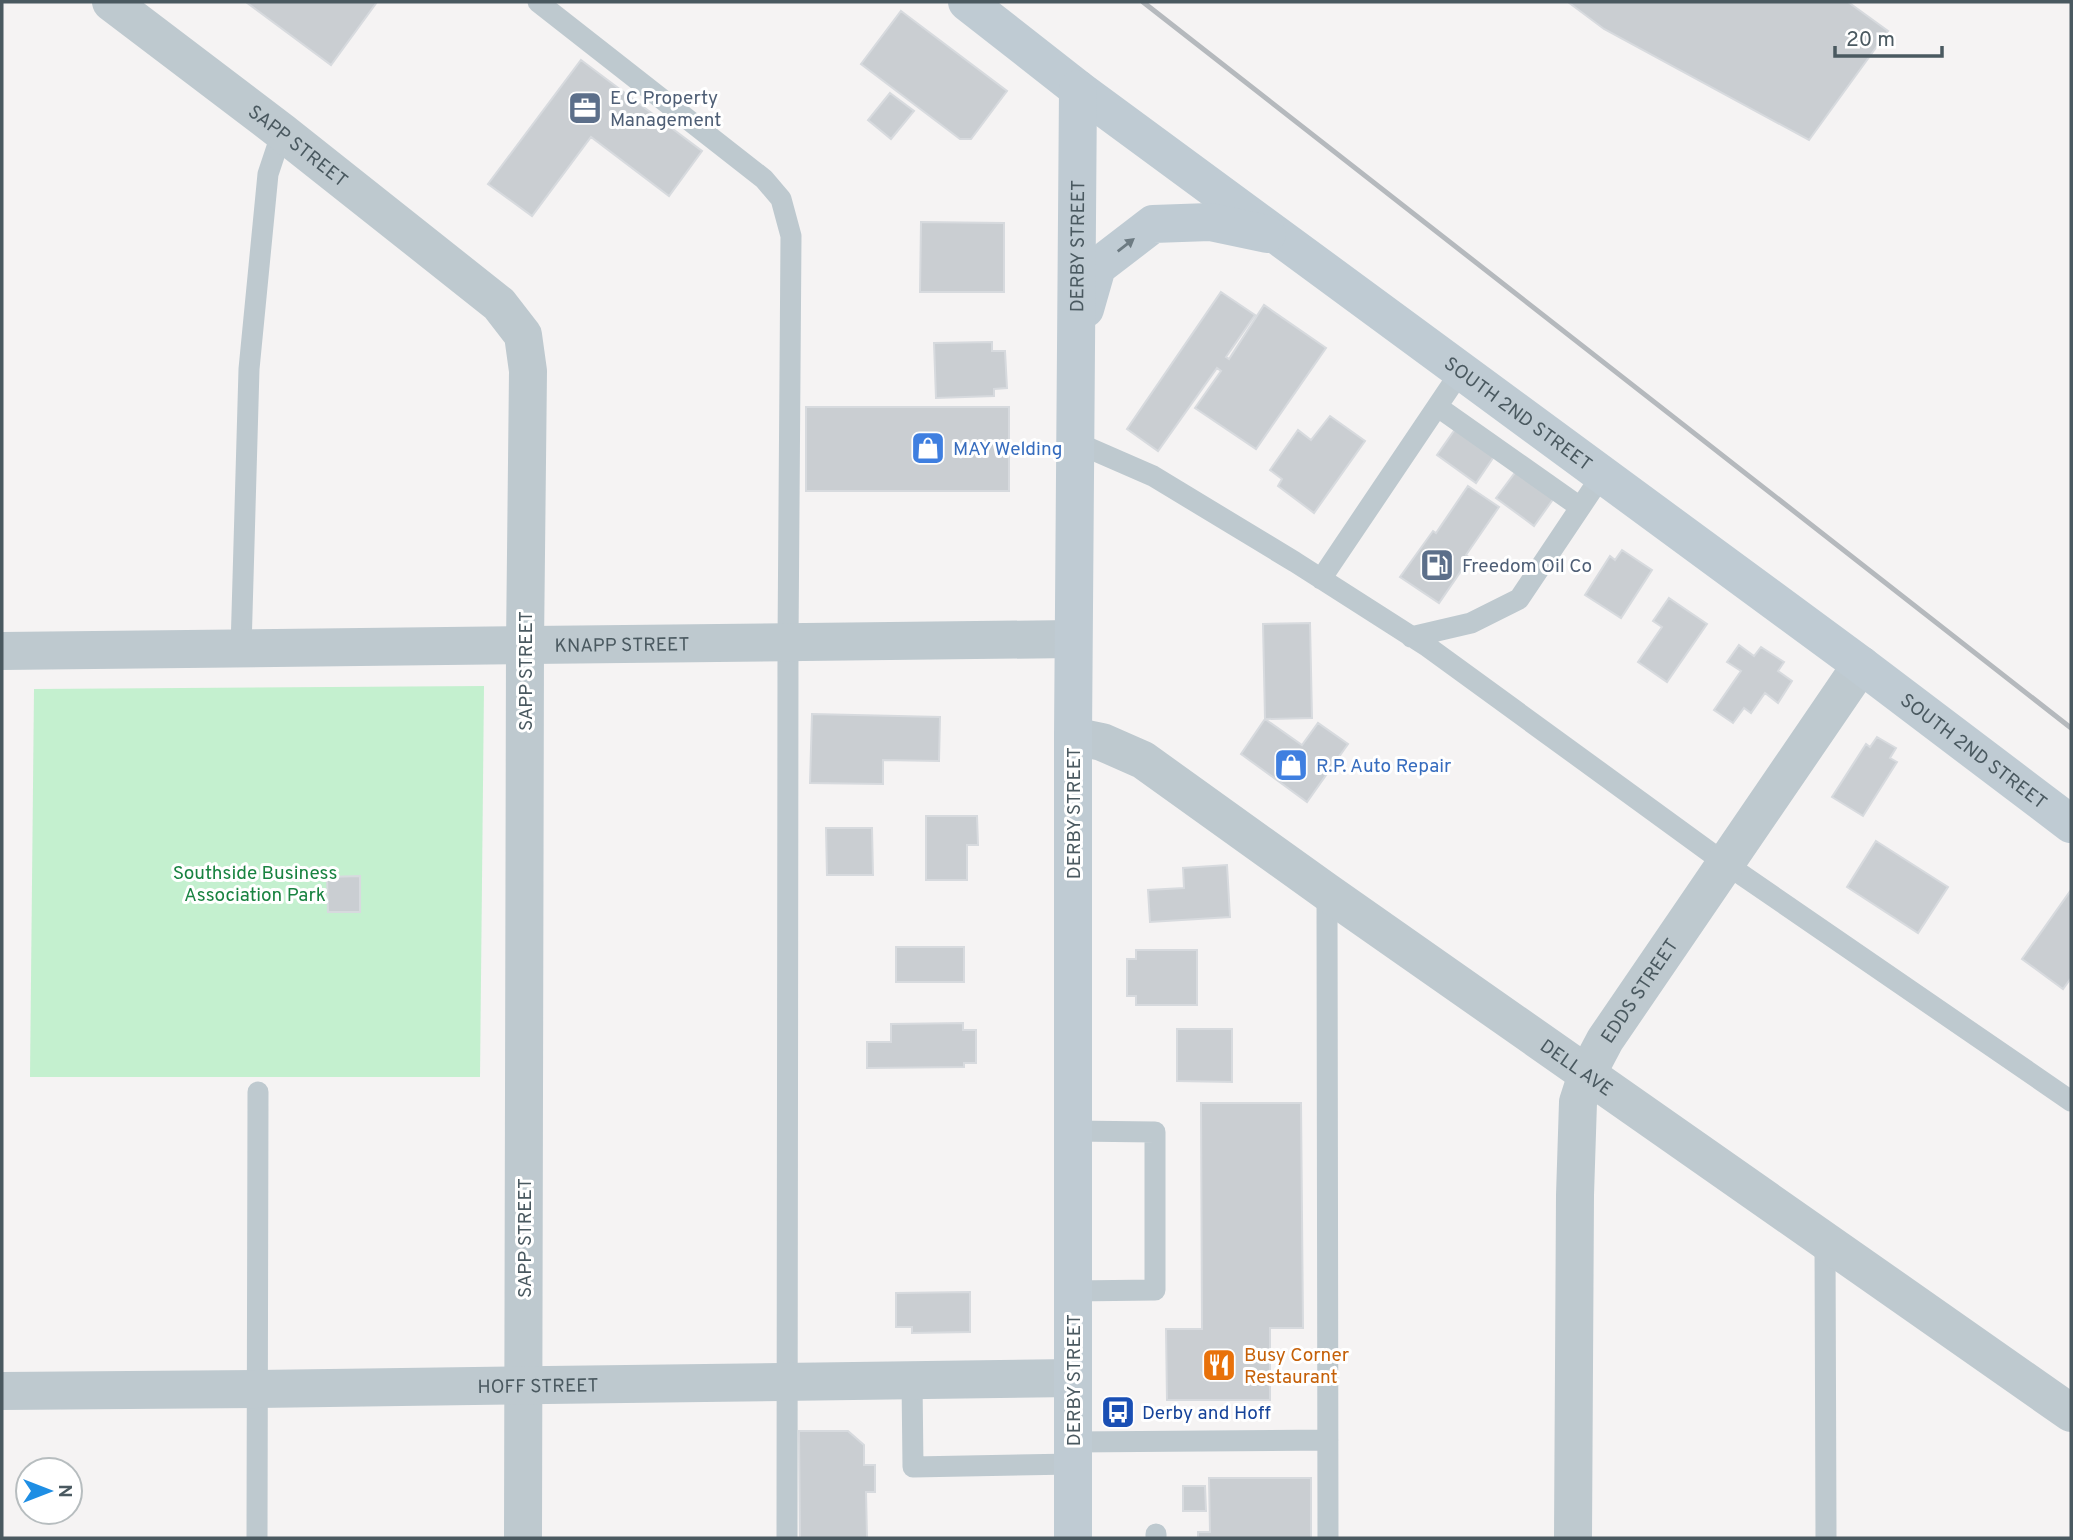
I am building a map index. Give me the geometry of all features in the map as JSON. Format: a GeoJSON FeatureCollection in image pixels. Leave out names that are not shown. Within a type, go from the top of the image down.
{"type":"FeatureCollection","features":[{"type":"Feature","properties":{"kind":"main road","name":"SOUTH 2ND STREET"},"geometry":{"type":"LineString","coordinates":[[967,2],[1078,89],[1861,665],[2071,824]]}},
{"type":"Feature","properties":{"kind":"main road","name":"DERBY STREET"},"geometry":{"type":"LineString","coordinates":[[1073,1538],[1073,639],[1078,89]]}},
{"type":"Feature","properties":{"kind":"main road"},"geometry":{"type":"LineString","coordinates":[[1076,345],[1097,267],[1153,224],[1210,222],[1278,236]]}},
{"type":"Feature","properties":{"kind":"street","name":"SAPP STREET"},"geometry":{"type":"LineString","coordinates":[[111,2],[282,132],[499,304],[523,335],[527,371],[523,1538]]}},
{"type":"Feature","properties":{"kind":"street","name":"KNAPP STREET"},"geometry":{"type":"LineString","coordinates":[[2,652],[1073,639]]}},
{"type":"Feature","properties":{"kind":"street","name":"EDDS STREET"},"geometry":{"type":"LineString","coordinates":[[1573,1538],[1575,1195],[1578,1102],[1587,1074],[1605,1040],[1861,665]]}},
{"type":"Feature","properties":{"kind":"street","name":"DELL AVE"},"geometry":{"type":"LineString","coordinates":[[1073,736],[1102,742],[1143,760],[2071,1413]]}},
{"type":"Feature","properties":{"kind":"street","name":"HOFF STREET"},"geometry":{"type":"LineString","coordinates":[[2,1391],[1073,1378]]}},
{"type":"Feature","properties":{"kind":"lane"},"geometry":{"type":"LineString","coordinates":[[538,2],[764,179],[780,199],[791,236],[787,1538]]}},
{"type":"Feature","properties":{"kind":"lane"},"geometry":{"type":"LineString","coordinates":[[241,649],[252,333],[268,174],[282,132]]}},
{"type":"Feature","properties":{"kind":"lane"},"geometry":{"type":"LineString","coordinates":[[1321,579],[1461,371]]}},
{"type":"Feature","properties":{"kind":"lane"},"geometry":{"type":"LineString","coordinates":[[1438,407],[1580,507]]}},
{"type":"Feature","properties":{"kind":"lane"},"geometry":{"type":"LineString","coordinates":[[1075,442],[1153,476],[1411,636],[1726,864],[2071,1101]]}},
{"type":"Feature","properties":{"kind":"lane"},"geometry":{"type":"LineString","coordinates":[[1411,636],[1471,623],[1519,599],[1602,475]]}},
{"type":"Feature","properties":{"kind":"lane"},"geometry":{"type":"LineString","coordinates":[[1327,892],[1328,1538]]}},
{"type":"Feature","properties":{"kind":"lane"},"geometry":{"type":"LineString","coordinates":[[257,1538],[258,1092]]}},
{"type":"Feature","properties":{"kind":"lane"},"geometry":{"type":"LineString","coordinates":[[1073,1131],[1155,1132],[1155,1290],[1073,1291]]}},
{"type":"Feature","properties":{"kind":"lane"},"geometry":{"type":"LineString","coordinates":[[1825,1241],[1826,1538]]}},
{"type":"Feature","properties":{"kind":"lane"},"geometry":{"type":"LineString","coordinates":[[912,1380],[913,1467],[1073,1453],[1328,1440]]}},
{"type":"Feature","properties":{"kind":"green space","name":"Southside Business Association Park"},"geometry":{"type":"Polygon","coordinates":[[[484,686],[480,1077],[30,1077],[34,689],[484,686]]]}},
{"type":"Feature","properties":{"kind":"building"},"geometry":{"type":"Polygon","coordinates":[[[246,2],[377,2],[331,65],[246,2]]]}},
{"type":"Feature","properties":{"kind":"building"},"geometry":{"type":"Polygon","coordinates":[[[1568,2],[1848,2],[1888,31],[1809,140],[1604,29],[1568,2]]]}},
{"type":"Feature","properties":{"kind":"building"},"geometry":{"type":"Polygon","coordinates":[[[901,11],[1007,91],[971,139],[960,139],[861,64],[901,11]]]}},
{"type":"Feature","properties":{"kind":"building"},"geometry":{"type":"Polygon","coordinates":[[[581,60],[702,151],[669,196],[591,137],[532,216],[488,184],[581,60]]]}},
{"type":"Feature","properties":{"kind":"building"},"geometry":{"type":"Polygon","coordinates":[[[890,93],[914,111],[891,139],[868,120],[890,93]]]}},
{"type":"Feature","properties":{"kind":"building"},"geometry":{"type":"Polygon","coordinates":[[[921,222],[1004,223],[1004,292],[920,292],[921,222]]]}},
{"type":"Feature","properties":{"kind":"building"},"geometry":{"type":"Polygon","coordinates":[[[1221,292],[1255,315],[1226,357],[1229,359],[1264,305],[1326,348],[1256,449],[1195,408],[1221,371],[1217,368],[1158,451],[1127,429],[1221,292]]]}},
{"type":"Feature","properties":{"kind":"building"},"geometry":{"type":"Polygon","coordinates":[[[992,342],[992,351],[1005,351],[1007,388],[994,389],[994,396],[936,398],[934,343],[992,342]]]}},
{"type":"Feature","properties":{"kind":"building"},"geometry":{"type":"Polygon","coordinates":[[[806,407],[1009,407],[1009,491],[806,491],[806,407]]]}},
{"type":"Feature","properties":{"kind":"building"},"geometry":{"type":"Polygon","coordinates":[[[1330,416],[1365,441],[1314,513],[1278,486],[1282,479],[1270,470],[1298,430],[1311,440],[1330,416]]]}},
{"type":"Feature","properties":{"kind":"building"},"geometry":{"type":"Polygon","coordinates":[[[1456,428],[1495,455],[1476,483],[1437,455],[1456,428]]]}},
{"type":"Feature","properties":{"kind":"building"},"geometry":{"type":"Polygon","coordinates":[[[1517,470],[1554,498],[1534,526],[1496,498],[1517,470]]]}},
{"type":"Feature","properties":{"kind":"building"},"geometry":{"type":"Polygon","coordinates":[[[1468,486],[1499,507],[1466,555],[1470,558],[1439,603],[1400,577],[1433,531],[1436,533],[1468,486]]]}},
{"type":"Feature","properties":{"kind":"building"},"geometry":{"type":"Polygon","coordinates":[[[1622,550],[1652,570],[1621,618],[1585,595],[1610,556],[1615,560],[1622,550]]]}},
{"type":"Feature","properties":{"kind":"building"},"geometry":{"type":"Polygon","coordinates":[[[1669,598],[1707,624],[1667,682],[1638,662],[1662,627],[1653,621],[1669,598]]]}},
{"type":"Feature","properties":{"kind":"building"},"geometry":{"type":"Polygon","coordinates":[[[1310,623],[1312,718],[1265,719],[1263,624],[1310,623]]]}},
{"type":"Feature","properties":{"kind":"building"},"geometry":{"type":"Polygon","coordinates":[[[1739,645],[1754,656],[1761,647],[1784,662],[1778,671],[1792,681],[1778,703],[1765,693],[1751,713],[1744,708],[1733,723],[1714,710],[1741,671],[1727,662],[1739,645]]]}},
{"type":"Feature","properties":{"kind":"building"},"geometry":{"type":"Polygon","coordinates":[[[812,714],[940,717],[939,761],[883,760],[883,784],[810,783],[812,714]]]}},
{"type":"Feature","properties":{"kind":"building"},"geometry":{"type":"Polygon","coordinates":[[[1265,719],[1302,745],[1318,723],[1348,744],[1307,802],[1241,754],[1265,719]]]}},
{"type":"Feature","properties":{"kind":"building"},"geometry":{"type":"Polygon","coordinates":[[[1877,737],[1896,748],[1890,758],[1897,762],[1863,816],[1832,797],[1866,744],[1870,747],[1877,737]]]}},
{"type":"Feature","properties":{"kind":"building"},"geometry":{"type":"Polygon","coordinates":[[[926,816],[977,816],[978,845],[967,845],[967,880],[926,880],[926,816]]]}},
{"type":"Feature","properties":{"kind":"building"},"geometry":{"type":"Polygon","coordinates":[[[826,828],[872,828],[873,875],[827,875],[826,828]]]}},
{"type":"Feature","properties":{"kind":"building"},"geometry":{"type":"Polygon","coordinates":[[[1876,841],[1948,887],[1918,933],[1847,887],[1876,841]]]}},
{"type":"Feature","properties":{"kind":"building"},"geometry":{"type":"Polygon","coordinates":[[[1227,865],[1230,917],[1150,922],[1148,890],[1184,888],[1183,868],[1227,865]]]}},
{"type":"Feature","properties":{"kind":"building"},"geometry":{"type":"Polygon","coordinates":[[[360,876],[360,912],[328,912],[327,877],[360,876]]]}},
{"type":"Feature","properties":{"kind":"building"},"geometry":{"type":"Polygon","coordinates":[[[2071,890],[2071,978],[2063,989],[2022,959],[2071,890]]]}},
{"type":"Feature","properties":{"kind":"building"},"geometry":{"type":"Polygon","coordinates":[[[896,947],[964,947],[964,982],[896,982],[896,947]]]}},
{"type":"Feature","properties":{"kind":"building"},"geometry":{"type":"Polygon","coordinates":[[[1136,950],[1197,950],[1197,1005],[1136,1005],[1136,996],[1127,996],[1127,959],[1136,959],[1136,950]]]}},
{"type":"Feature","properties":{"kind":"building"},"geometry":{"type":"Polygon","coordinates":[[[963,1023],[963,1030],[976,1030],[976,1063],[964,1063],[964,1067],[867,1068],[867,1042],[891,1042],[891,1024],[963,1023]]]}},
{"type":"Feature","properties":{"kind":"building"},"geometry":{"type":"Polygon","coordinates":[[[1177,1029],[1232,1029],[1232,1082],[1177,1081],[1177,1029]]]}},
{"type":"Feature","properties":{"kind":"building"},"geometry":{"type":"Polygon","coordinates":[[[1201,1103],[1301,1103],[1303,1328],[1270,1328],[1270,1400],[1167,1400],[1166,1329],[1202,1329],[1201,1103]]]}},
{"type":"Feature","properties":{"kind":"building"},"geometry":{"type":"Polygon","coordinates":[[[970,1292],[970,1332],[912,1333],[912,1327],[896,1327],[896,1293],[970,1292]]]}},
{"type":"Feature","properties":{"kind":"building"},"geometry":{"type":"Polygon","coordinates":[[[799,1431],[848,1431],[864,1445],[864,1465],[875,1465],[875,1492],[866,1492],[867,1538],[800,1538],[799,1431]]]}},
{"type":"Feature","properties":{"kind":"building"},"geometry":{"type":"Polygon","coordinates":[[[1209,1478],[1311,1478],[1311,1538],[1198,1538],[1198,1532],[1210,1532],[1209,1478]]]}},
{"type":"Feature","properties":{"kind":"building"},"geometry":{"type":"Polygon","coordinates":[[[1183,1486],[1205,1486],[1206,1511],[1183,1511],[1183,1486]]]}},
{"type":"Feature","properties":{"kind":"railway"},"geometry":{"type":"LineString","coordinates":[[1143,2],[2071,728]]}},
{"type":"Feature","properties":{"kind":"place","name":"E C Property Management"},"geometry":{"type":"Point","coordinates":[585,108]}},
{"type":"Feature","properties":{"kind":"place","name":"MAY Welding"},"geometry":{"type":"Point","coordinates":[928,448]}},
{"type":"Feature","properties":{"kind":"place","name":"Freedom Oil Co"},"geometry":{"type":"Point","coordinates":[1437,565]}},
{"type":"Feature","properties":{"kind":"place","name":"R.P. Auto Repair"},"geometry":{"type":"Point","coordinates":[1291,765]}},
{"type":"Feature","properties":{"kind":"place","name":"Busy Corner Restaurant"},"geometry":{"type":"Point","coordinates":[1219,1365]}},
{"type":"Feature","properties":{"kind":"place","name":"Derby and Hoff"},"geometry":{"type":"Point","coordinates":[1118,1412]}}]}
